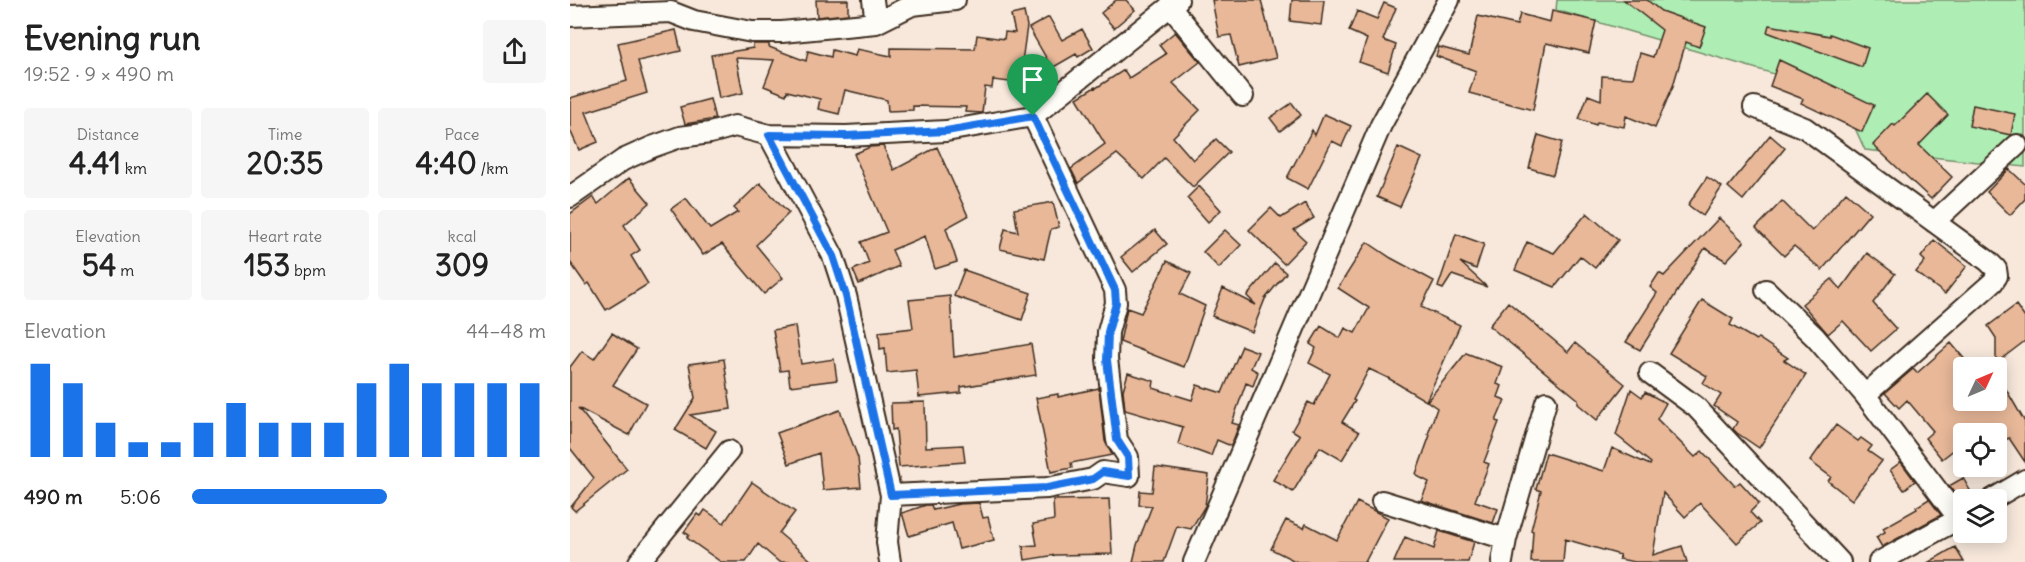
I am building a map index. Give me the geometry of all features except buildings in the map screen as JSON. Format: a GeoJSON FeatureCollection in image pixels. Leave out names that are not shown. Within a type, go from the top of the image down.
{"type":"FeatureCollection","features":[{"type":"Feature","properties":{"kind":"street"},"geometry":{"type":"LineString","coordinates":[[873,0],[876,22]]}},
{"type":"Feature","properties":{"kind":"street"},"geometry":{"type":"LineString","coordinates":[[570,16],[671,6],[694,21],[752,32],[782,32],[876,22],[912,5],[955,0]]}},
{"type":"Feature","properties":{"kind":"street"},"geometry":{"type":"LineString","coordinates":[[1194,562],[1381,124],[1449,0]]}},
{"type":"Feature","properties":{"kind":"street"},"geometry":{"type":"LineString","coordinates":[[570,197],[623,160],[680,137],[710,133],[735,126],[769,135],[846,136],[946,131],[1033,116],[1174,3],[1243,96]]}},
{"type":"Feature","properties":{"kind":"street"},"geometry":{"type":"LineString","coordinates":[[1754,107],[1805,128],[1996,269],[1997,276],[1865,394]]}},
{"type":"Feature","properties":{"kind":"street"},"geometry":{"type":"LineString","coordinates":[[891,495],[1047,488],[1093,479],[1103,472],[1129,476],[1128,457],[1117,440],[1107,360],[1108,332],[1116,303],[1115,290],[1033,116]]}},
{"type":"Feature","properties":{"kind":"street"},"geometry":{"type":"LineString","coordinates":[[769,135],[833,256],[846,296],[891,495],[887,542],[890,562]]}},
{"type":"Feature","properties":{"kind":"street"},"geometry":{"type":"LineString","coordinates":[[1934,222],[2017,145]]}},
{"type":"Feature","properties":{"kind":"street"},"geometry":{"type":"LineString","coordinates":[[1766,290],[1815,337],[1865,394],[1953,508]]}},
{"type":"Feature","properties":{"kind":"street"},"geometry":{"type":"LineString","coordinates":[[1650,373],[1696,407],[1840,562]]}},
{"type":"Feature","properties":{"kind":"street"},"geometry":{"type":"LineString","coordinates":[[1502,562],[1506,538],[1546,402]]}},
{"type":"Feature","properties":{"kind":"street"},"geometry":{"type":"LineString","coordinates":[[639,562],[729,451]]}},
{"type":"Feature","properties":{"kind":"street"},"geometry":{"type":"LineString","coordinates":[[2007,491],[2025,480]]}},
{"type":"Feature","properties":{"kind":"street"},"geometry":{"type":"LineString","coordinates":[[1382,501],[1506,538]]}},
{"type":"Feature","properties":{"kind":"street"},"geometry":{"type":"LineString","coordinates":[[1879,562],[1953,522]]}},
{"type":"Feature","properties":{"kind":"green space"},"geometry":{"type":"Polygon","coordinates":[[[1557,0],[2025,0],[2025,167],[1865,150],[1839,93],[1556,10],[1557,0]]]}},
{"type":"Feature","properties":{"kind":"route"},"geometry":{"type":"LineString","coordinates":[[1033,116],[1115,290],[1116,303],[1108,332],[1107,360],[1117,440],[1128,457],[1129,476],[1103,472],[1093,479],[1047,488],[891,495],[846,296],[833,256],[769,135],[846,136],[946,131],[1033,116]]}}]}
